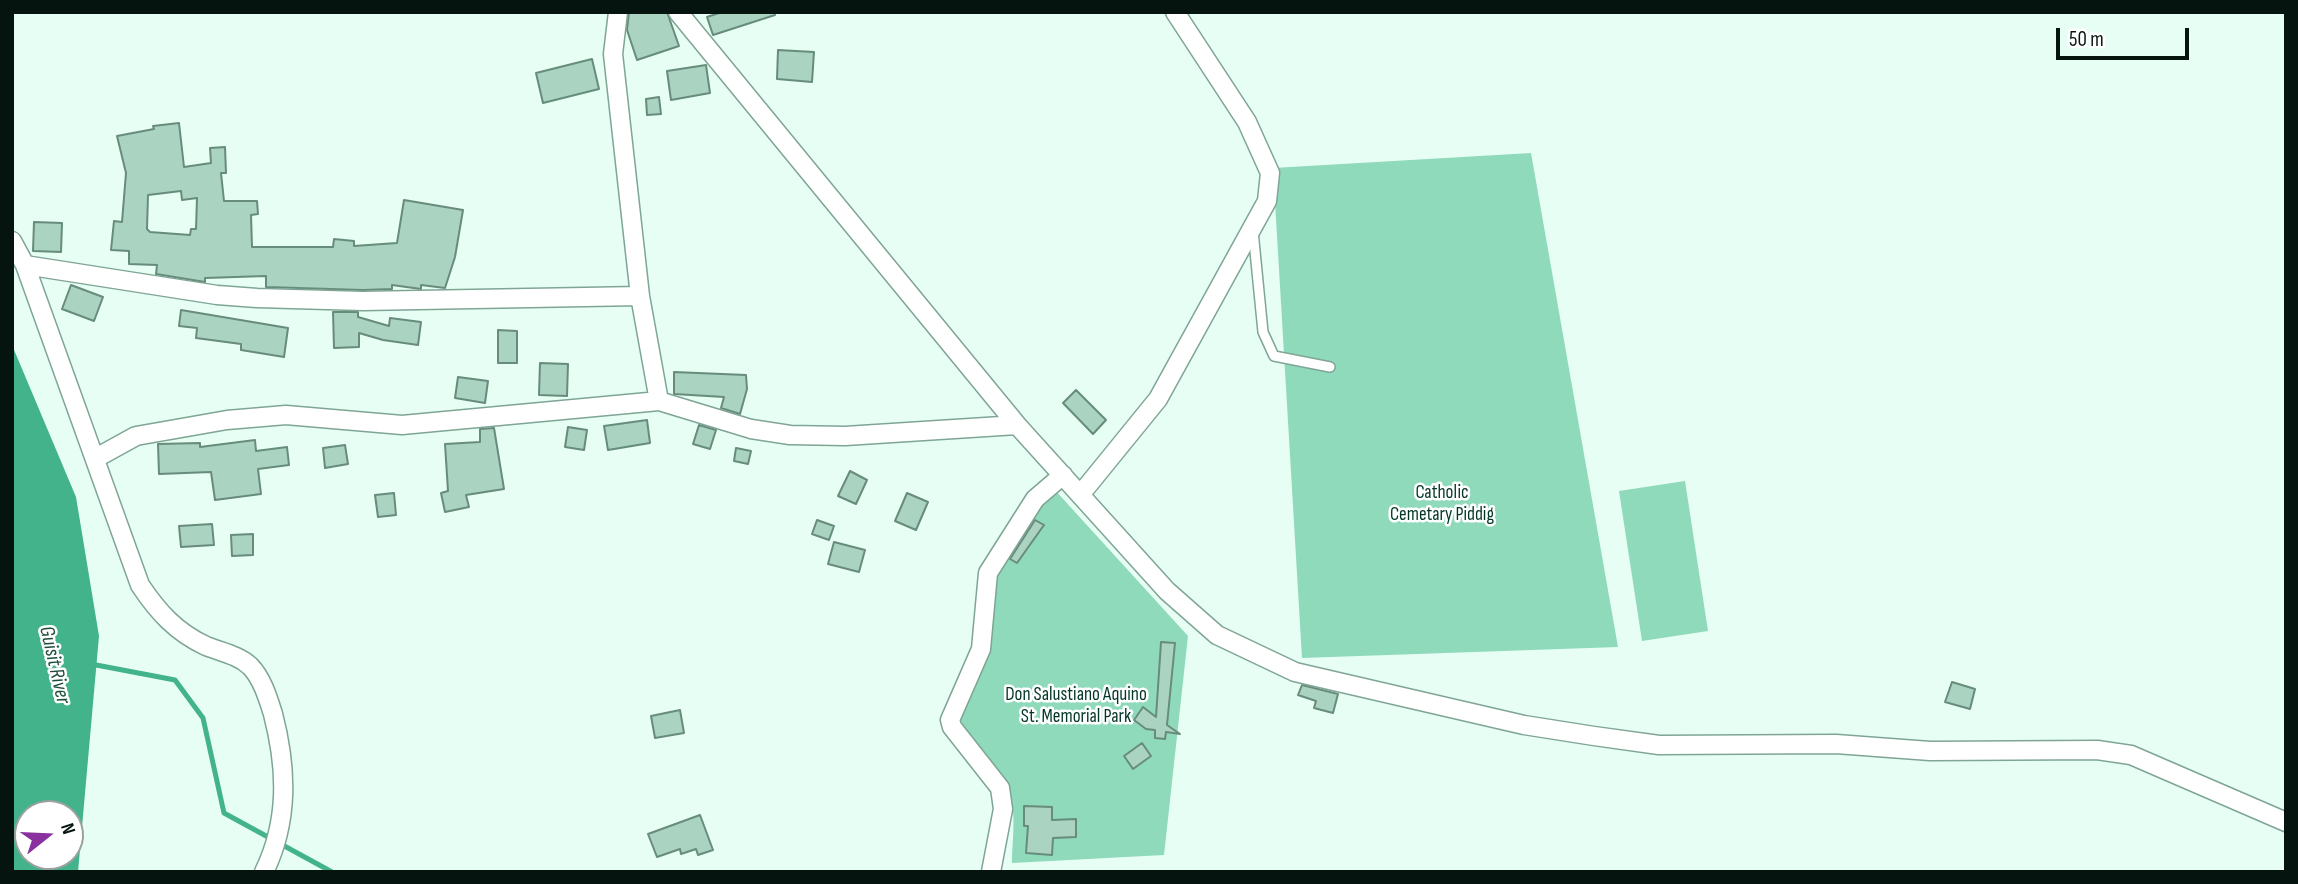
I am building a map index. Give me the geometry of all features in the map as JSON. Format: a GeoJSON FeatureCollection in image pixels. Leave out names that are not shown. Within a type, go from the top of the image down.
{"type":"FeatureCollection","features":[{"type":"Feature","properties":{"kind":"street"},"geometry":{"type":"LineString","coordinates":[[618,12],[613,54],[640,296],[659,401]]}},
{"type":"Feature","properties":{"kind":"street"},"geometry":{"type":"LineString","coordinates":[[678,12],[1017,425],[1167,591],[1217,635],[1295,672],[1524,725],[1659,745],[1836,744],[1930,751],[2097,750],[2131,755],[2286,822]]}},
{"type":"Feature","properties":{"kind":"street"},"geometry":{"type":"LineString","coordinates":[[1080,495],[1143,421],[1158,399],[1268,201],[1270,173],[1247,122],[1175,12]]}},
{"type":"Feature","properties":{"kind":"street"},"geometry":{"type":"LineString","coordinates":[[12,241],[25,265],[140,585],[158,611],[173,626],[250,666],[270,702],[283,758],[284,793],[281,826],[264,872]]}},
{"type":"Feature","properties":{"kind":"street"},"geometry":{"type":"LineString","coordinates":[[25,265],[218,295],[257,298],[362,301],[640,296]]}},
{"type":"Feature","properties":{"kind":"street"},"geometry":{"type":"LineString","coordinates":[[96,458],[136,436],[227,420],[286,415],[402,425],[659,401],[751,429],[790,435],[845,436],[1017,425]]}},
{"type":"Feature","properties":{"kind":"street"},"geometry":{"type":"LineString","coordinates":[[991,872],[1003,809],[1000,788],[952,727],[950,720],[981,649],[988,573],[1035,499],[1063,475]]}},
{"type":"Feature","properties":{"kind":"lane"},"geometry":{"type":"LineString","coordinates":[[1253,229],[1263,332],[1268,347],[1274,356],[1331,367]]}},
{"type":"Feature","properties":{"kind":"green space","name":"Catholic Cemetary Piddig"},"geometry":{"type":"Polygon","coordinates":[[[1531,153],[1618,647],[1302,658],[1273,168],[1531,153]]]}},
{"type":"Feature","properties":{"kind":"green space"},"geometry":{"type":"Polygon","coordinates":[[[1685,481],[1708,631],[1642,641],[1619,491],[1685,481]]]}},
{"type":"Feature","properties":{"kind":"green space","name":"Don Salustiano Aquino St. Memorial Park"},"geometry":{"type":"Polygon","coordinates":[[[1054,489],[1188,636],[1164,855],[1012,863],[1013,814],[1010,795],[960,719],[990,577],[1024,518],[1054,489]]]}},
{"type":"Feature","properties":{"kind":"water","name":"Guisit River"},"geometry":{"type":"Polygon","coordinates":[[[12,345],[76,497],[99,636],[84,805],[84,800],[14,800],[14,870],[78,872],[12,872],[12,345]]]}},
{"type":"Feature","properties":{"kind":"building"},"geometry":{"type":"Polygon","coordinates":[[[629,12],[667,12],[679,46],[637,60],[627,30],[629,12]]]}},
{"type":"Feature","properties":{"kind":"building"},"geometry":{"type":"Polygon","coordinates":[[[722,12],[774,12],[775,15],[713,35],[707,17],[722,12]]]}},
{"type":"Feature","properties":{"kind":"building"},"geometry":{"type":"Polygon","coordinates":[[[778,50],[814,52],[812,82],[777,79],[778,50]]]}},
{"type":"Feature","properties":{"kind":"building"},"geometry":{"type":"Polygon","coordinates":[[[592,59],[599,89],[543,103],[536,73],[592,59]]]}},
{"type":"Feature","properties":{"kind":"building"},"geometry":{"type":"Polygon","coordinates":[[[706,65],[710,93],[671,100],[667,71],[706,65]]]}},
{"type":"Feature","properties":{"kind":"building"},"geometry":{"type":"Polygon","coordinates":[[[659,97],[661,114],[647,115],[646,99],[659,97]]]}},
{"type":"Feature","properties":{"kind":"building"},"geometry":{"type":"Polygon","coordinates":[[[179,123],[184,167],[211,163],[210,148],[225,147],[226,173],[221,173],[224,201],[257,201],[258,214],[251,215],[252,247],[333,247],[334,239],[354,241],[354,246],[397,243],[404,200],[463,210],[455,257],[445,288],[421,285],[421,289],[392,285],[392,289],[363,290],[266,287],[266,276],[205,278],[205,282],[156,274],[157,265],[129,264],[129,251],[111,250],[114,221],[122,222],[126,173],[117,136],[154,129],[153,126],[179,123]],[[181,191],[148,195],[147,229],[150,232],[190,235],[191,229],[196,229],[197,198],[182,200],[181,191]]]}},
{"type":"Feature","properties":{"kind":"building"},"geometry":{"type":"Polygon","coordinates":[[[34,222],[62,223],[61,252],[33,251],[34,222]]]}},
{"type":"Feature","properties":{"kind":"building"},"geometry":{"type":"Polygon","coordinates":[[[71,285],[103,297],[94,321],[62,309],[71,285]]]}},
{"type":"Feature","properties":{"kind":"building"},"geometry":{"type":"Polygon","coordinates":[[[181,310],[288,328],[284,357],[241,350],[241,344],[196,338],[197,328],[179,326],[181,310]]]}},
{"type":"Feature","properties":{"kind":"building"},"geometry":{"type":"Polygon","coordinates":[[[333,312],[358,312],[358,317],[389,326],[390,318],[421,322],[418,345],[359,333],[359,347],[334,348],[333,312]]]}},
{"type":"Feature","properties":{"kind":"building"},"geometry":{"type":"Polygon","coordinates":[[[498,330],[517,331],[517,363],[498,363],[498,330]]]}},
{"type":"Feature","properties":{"kind":"building"},"geometry":{"type":"Polygon","coordinates":[[[540,363],[568,364],[567,396],[539,395],[540,363]]]}},
{"type":"Feature","properties":{"kind":"building"},"geometry":{"type":"Polygon","coordinates":[[[674,372],[746,375],[747,389],[740,414],[721,408],[724,397],[674,394],[674,372]]]}},
{"type":"Feature","properties":{"kind":"building"},"geometry":{"type":"Polygon","coordinates":[[[458,377],[488,381],[485,403],[455,398],[458,377]]]}},
{"type":"Feature","properties":{"kind":"building"},"geometry":{"type":"Polygon","coordinates":[[[1076,390],[1106,420],[1093,434],[1063,403],[1076,390]]]}},
{"type":"Feature","properties":{"kind":"building"},"geometry":{"type":"Polygon","coordinates":[[[647,420],[650,443],[608,450],[604,426],[647,420]]]}},
{"type":"Feature","properties":{"kind":"building"},"geometry":{"type":"Polygon","coordinates":[[[699,425],[716,430],[710,449],[693,444],[699,425]]]}},
{"type":"Feature","properties":{"kind":"building"},"geometry":{"type":"Polygon","coordinates":[[[568,427],[587,430],[584,450],[565,447],[568,427]]]}},
{"type":"Feature","properties":{"kind":"building"},"geometry":{"type":"Polygon","coordinates":[[[494,428],[504,489],[466,495],[469,507],[445,512],[441,493],[448,491],[445,444],[480,442],[480,429],[494,428]]]}},
{"type":"Feature","properties":{"kind":"building"},"geometry":{"type":"Polygon","coordinates":[[[255,440],[256,451],[287,447],[289,465],[258,469],[261,494],[215,500],[211,472],[159,474],[158,444],[200,443],[200,447],[255,440]]]}},
{"type":"Feature","properties":{"kind":"building"},"geometry":{"type":"Polygon","coordinates":[[[345,445],[348,464],[325,468],[323,448],[345,445]]]}},
{"type":"Feature","properties":{"kind":"building"},"geometry":{"type":"Polygon","coordinates":[[[736,448],[751,451],[748,464],[734,461],[736,448]]]}},
{"type":"Feature","properties":{"kind":"building"},"geometry":{"type":"Polygon","coordinates":[[[850,471],[867,480],[856,504],[838,496],[850,471]]]}},
{"type":"Feature","properties":{"kind":"building"},"geometry":{"type":"Polygon","coordinates":[[[394,493],[396,515],[378,517],[375,495],[394,493]]]}},
{"type":"Feature","properties":{"kind":"building"},"geometry":{"type":"Polygon","coordinates":[[[907,493],[928,502],[916,530],[895,521],[907,493]]]}},
{"type":"Feature","properties":{"kind":"building"},"geometry":{"type":"Polygon","coordinates":[[[817,520],[834,526],[829,540],[812,534],[817,520]]]}},
{"type":"Feature","properties":{"kind":"building"},"geometry":{"type":"Polygon","coordinates":[[[1035,520],[1044,525],[1017,563],[1010,559],[1035,520]]]}},
{"type":"Feature","properties":{"kind":"building"},"geometry":{"type":"Polygon","coordinates":[[[212,524],[214,545],[181,547],[179,526],[212,524]]]}},
{"type":"Feature","properties":{"kind":"building"},"geometry":{"type":"Polygon","coordinates":[[[253,534],[253,555],[232,556],[231,535],[253,534]]]}},
{"type":"Feature","properties":{"kind":"building"},"geometry":{"type":"Polygon","coordinates":[[[834,542],[865,550],[859,572],[828,564],[834,542]]]}},
{"type":"Feature","properties":{"kind":"building"},"geometry":{"type":"Polygon","coordinates":[[[1161,642],[1175,643],[1167,725],[1180,734],[1166,732],[1165,739],[1155,738],[1155,730],[1146,729],[1134,720],[1143,707],[1156,717],[1161,642]]]}},
{"type":"Feature","properties":{"kind":"building"},"geometry":{"type":"Polygon","coordinates":[[[1952,682],[1975,689],[1970,709],[1945,702],[1952,682]]]}},
{"type":"Feature","properties":{"kind":"building"},"geometry":{"type":"Polygon","coordinates":[[[1302,685],[1338,694],[1333,713],[1314,708],[1316,701],[1298,695],[1302,685]]]}},
{"type":"Feature","properties":{"kind":"building"},"geometry":{"type":"Polygon","coordinates":[[[680,710],[684,733],[655,738],[651,716],[680,710]]]}},
{"type":"Feature","properties":{"kind":"building"},"geometry":{"type":"Polygon","coordinates":[[[1142,743],[1151,756],[1133,769],[1124,756],[1142,743]]]}},
{"type":"Feature","properties":{"kind":"building"},"geometry":{"type":"Polygon","coordinates":[[[1024,806],[1052,807],[1052,820],[1076,819],[1076,837],[1053,838],[1052,855],[1026,853],[1028,826],[1024,826],[1024,806]]]}},
{"type":"Feature","properties":{"kind":"building"},"geometry":{"type":"Polygon","coordinates":[[[700,815],[713,850],[698,855],[696,849],[681,854],[680,849],[657,857],[648,834],[700,815]]]}},
{"type":"Feature","properties":{"kind":"waterway"},"geometry":{"type":"LineString","coordinates":[[91,664],[175,680],[203,718],[224,813],[332,872]]}}]}
